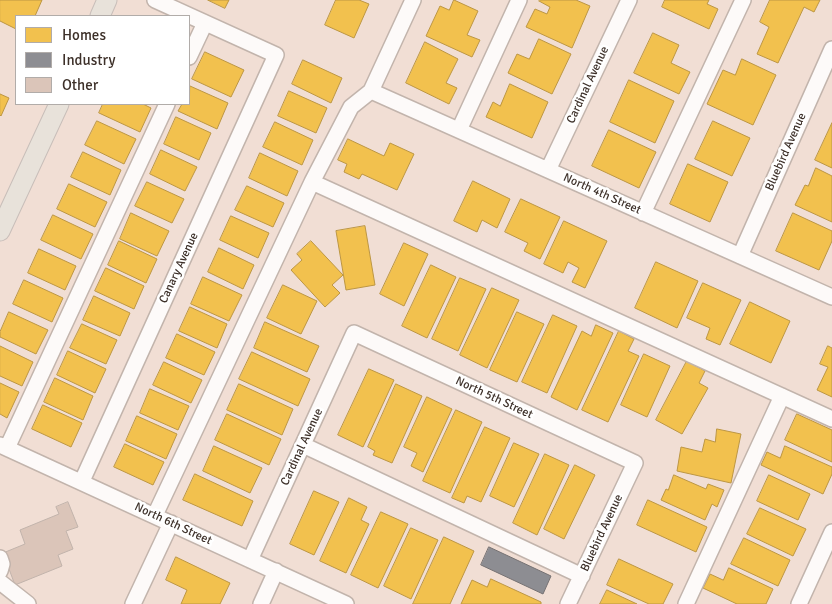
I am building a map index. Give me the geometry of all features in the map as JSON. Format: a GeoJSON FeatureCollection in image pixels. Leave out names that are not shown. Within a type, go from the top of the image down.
{"type":"FeatureCollection","features":[{"type":"Feature","properties":{"kind":"main road"},"geometry":{"type":"LineString","coordinates":[[100,15],[107,0]]}},
{"type":"Feature","properties":{"kind":"main road"},"geometry":{"type":"LineString","coordinates":[[0,231],[59,105]]}},
{"type":"Feature","properties":{"kind":"street"},"geometry":{"type":"LineString","coordinates":[[155,0],[188,15]]}},
{"type":"Feature","properties":{"kind":"street"},"geometry":{"type":"LineString","coordinates":[[155,515],[312,182],[350,107],[371,91],[413,0]]}},
{"type":"Feature","properties":{"kind":"street"},"geometry":{"type":"LineString","coordinates":[[459,130],[519,0]]}},
{"type":"Feature","properties":{"kind":"street","name":"Cardinal Avenue"},"geometry":{"type":"LineString","coordinates":[[548,170],[629,0]]}},
{"type":"Feature","properties":{"kind":"street"},"geometry":{"type":"LineString","coordinates":[[644,213],[743,0]]}},
{"type":"Feature","properties":{"kind":"street"},"geometry":{"type":"LineString","coordinates":[[190,16],[205,23],[190,55]]}},
{"type":"Feature","properties":{"kind":"street","name":"Canary Avenue"},"geometry":{"type":"LineString","coordinates":[[82,481],[276,55],[205,23]]}},
{"type":"Feature","properties":{"kind":"street","name":"Bluebird Avenue"},"geometry":{"type":"LineString","coordinates":[[740,256],[832,49]]}},
{"type":"Feature","properties":{"kind":"street","name":"North 4th Street"},"geometry":{"type":"LineString","coordinates":[[371,91],[832,298]]}},
{"type":"Feature","properties":{"kind":"street"},"geometry":{"type":"LineString","coordinates":[[4,446],[167,105]]}},
{"type":"Feature","properties":{"kind":"street"},"geometry":{"type":"LineString","coordinates":[[312,182],[832,418]]}},
{"type":"Feature","properties":{"kind":"street","name":"Cardinal Avenue"},"geometry":{"type":"LineString","coordinates":[[250,560],[354,333]]}},
{"type":"Feature","properties":{"kind":"street","name":"North 5th Street"},"geometry":{"type":"LineString","coordinates":[[354,333],[635,463]]}},
{"type":"Feature","properties":{"kind":"street"},"geometry":{"type":"LineString","coordinates":[[686,604],[782,396]]}},
{"type":"Feature","properties":{"kind":"street"},"geometry":{"type":"LineString","coordinates":[[303,445],[582,576]]}},
{"type":"Feature","properties":{"kind":"street","name":"North 6th Street"},"geometry":{"type":"LineString","coordinates":[[4,446],[346,604]]}},
{"type":"Feature","properties":{"kind":"street","name":"Bluebird Avenue"},"geometry":{"type":"LineString","coordinates":[[568,604],[635,463]]}},
{"type":"Feature","properties":{"kind":"street"},"geometry":{"type":"LineString","coordinates":[[133,604],[171,523]]}},
{"type":"Feature","properties":{"kind":"street"},"geometry":{"type":"LineString","coordinates":[[799,604],[832,532]]}},
{"type":"Feature","properties":{"kind":"street"},"geometry":{"type":"LineString","coordinates":[[0,558],[2,564],[0,571]]}},
{"type":"Feature","properties":{"kind":"street"},"geometry":{"type":"LineString","coordinates":[[261,604],[276,571]]}},
{"type":"Feature","properties":{"kind":"street"},"geometry":{"type":"LineString","coordinates":[[0,582],[28,604]]}},
{"type":"Feature","properties":{"kind":"building: Homes"},"geometry":{"type":"Polygon","coordinates":[[[0,0],[42,0],[35,15],[15,15],[15,28],[0,21],[0,0]]]}},
{"type":"Feature","properties":{"kind":"building: Homes"},"geometry":{"type":"Polygon","coordinates":[[[208,0],[229,0],[225,8],[208,0]]]}},
{"type":"Feature","properties":{"kind":"building: Homes"},"geometry":{"type":"Polygon","coordinates":[[[336,0],[359,0],[369,4],[354,38],[325,25],[336,0]]]}},
{"type":"Feature","properties":{"kind":"building: Homes"},"geometry":{"type":"Polygon","coordinates":[[[454,0],[478,11],[467,35],[480,40],[472,57],[426,36],[440,6],[449,10],[454,0]]]}},
{"type":"Feature","properties":{"kind":"building: Homes"},"geometry":{"type":"Polygon","coordinates":[[[540,0],[576,0],[590,6],[572,48],[526,27],[535,9],[547,14],[550,7],[540,0]]]}},
{"type":"Feature","properties":{"kind":"building: Homes"},"geometry":{"type":"Polygon","coordinates":[[[665,0],[709,0],[707,4],[718,9],[709,29],[662,7],[665,0]]]}},
{"type":"Feature","properties":{"kind":"building: Homes"},"geometry":{"type":"Polygon","coordinates":[[[770,0],[820,0],[814,12],[804,7],[778,63],[757,54],[769,27],[760,22],[770,0]]]}},
{"type":"Feature","properties":{"kind":"building: Homes"},"geometry":{"type":"Polygon","coordinates":[[[653,33],[679,45],[671,63],[690,72],[679,94],[634,73],[653,33]]]}},
{"type":"Feature","properties":{"kind":"building: Homes"},"geometry":{"type":"Polygon","coordinates":[[[539,39],[571,54],[552,94],[508,73],[517,54],[529,59],[539,39]]]}},
{"type":"Feature","properties":{"kind":"building: Homes"},"geometry":{"type":"Polygon","coordinates":[[[425,42],[458,59],[446,83],[457,88],[449,104],[406,83],[425,42]]]}},
{"type":"Feature","properties":{"kind":"building: Homes"},"geometry":{"type":"Polygon","coordinates":[[[205,52],[244,70],[231,97],[192,79],[205,52]]]}},
{"type":"Feature","properties":{"kind":"building: Homes"},"geometry":{"type":"Polygon","coordinates":[[[742,59],[776,75],[753,125],[707,104],[723,70],[735,75],[742,59]]]}},
{"type":"Feature","properties":{"kind":"building: Homes"},"geometry":{"type":"Polygon","coordinates":[[[303,60],[342,78],[331,103],[292,84],[303,60]]]}},
{"type":"Feature","properties":{"kind":"building: Homes"},"geometry":{"type":"Polygon","coordinates":[[[629,80],[674,101],[655,143],[610,122],[629,80]]]}},
{"type":"Feature","properties":{"kind":"building: Homes"},"geometry":{"type":"Polygon","coordinates":[[[510,84],[548,102],[532,138],[486,117],[493,102],[500,106],[510,84]]]}},
{"type":"Feature","properties":{"kind":"building: Homes"},"geometry":{"type":"Polygon","coordinates":[[[190,86],[228,103],[217,129],[178,111],[181,105],[190,105],[190,86]]]}},
{"type":"Feature","properties":{"kind":"building: Homes"},"geometry":{"type":"Polygon","coordinates":[[[289,91],[327,108],[316,133],[278,116],[289,91]]]}},
{"type":"Feature","properties":{"kind":"building: Homes"},"geometry":{"type":"Polygon","coordinates":[[[0,94],[9,98],[1,116],[0,115],[0,94]]]}},
{"type":"Feature","properties":{"kind":"building: Homes"},"geometry":{"type":"Polygon","coordinates":[[[103,105],[145,105],[151,108],[140,132],[99,113],[103,105]]]}},
{"type":"Feature","properties":{"kind":"building: Homes"},"geometry":{"type":"Polygon","coordinates":[[[176,117],[211,133],[199,160],[164,144],[176,117]]]}},
{"type":"Feature","properties":{"kind":"building: Homes"},"geometry":{"type":"Polygon","coordinates":[[[97,121],[136,139],[124,164],[85,145],[97,121]]]}},
{"type":"Feature","properties":{"kind":"building: Homes"},"geometry":{"type":"Polygon","coordinates":[[[713,121],[750,138],[732,176],[695,159],[713,121]]]}},
{"type":"Feature","properties":{"kind":"building: Homes"},"geometry":{"type":"Polygon","coordinates":[[[275,122],[313,140],[302,165],[263,147],[275,122]]]}},
{"type":"Feature","properties":{"kind":"building: Homes"},"geometry":{"type":"Polygon","coordinates":[[[832,123],[832,168],[815,160],[832,123]]]}},
{"type":"Feature","properties":{"kind":"building: Homes"},"geometry":{"type":"Polygon","coordinates":[[[609,130],[656,152],[639,188],[592,166],[609,130]]]}},
{"type":"Feature","properties":{"kind":"building: Homes"},"geometry":{"type":"Polygon","coordinates":[[[348,139],[384,156],[390,143],[414,154],[397,190],[362,174],[359,179],[344,172],[347,164],[338,160],[348,139]]]}},
{"type":"Feature","properties":{"kind":"building: Homes"},"geometry":{"type":"Polygon","coordinates":[[[161,150],[197,167],[185,191],[150,174],[161,150]]]}},
{"type":"Feature","properties":{"kind":"building: Homes"},"geometry":{"type":"Polygon","coordinates":[[[83,152],[121,170],[110,195],[71,177],[83,152]]]}},
{"type":"Feature","properties":{"kind":"building: Homes"},"geometry":{"type":"Polygon","coordinates":[[[260,153],[298,171],[287,196],[249,178],[260,153]]]}},
{"type":"Feature","properties":{"kind":"building: Homes"},"geometry":{"type":"Polygon","coordinates":[[[688,164],[728,182],[710,222],[670,204],[688,164]]]}},
{"type":"Feature","properties":{"kind":"building: Homes"},"geometry":{"type":"Polygon","coordinates":[[[816,168],[832,176],[832,222],[795,205],[805,185],[808,186],[816,168]]]}},
{"type":"Feature","properties":{"kind":"building: Homes"},"geometry":{"type":"Polygon","coordinates":[[[473,181],[510,199],[497,228],[482,220],[477,232],[454,221],[473,181]]]}},
{"type":"Feature","properties":{"kind":"building: Homes"},"geometry":{"type":"Polygon","coordinates":[[[147,182],[184,199],[172,223],[135,206],[147,182]]]}},
{"type":"Feature","properties":{"kind":"building: Homes"},"geometry":{"type":"Polygon","coordinates":[[[69,184],[107,202],[95,227],[57,209],[69,184]]]}},
{"type":"Feature","properties":{"kind":"building: Homes"},"geometry":{"type":"Polygon","coordinates":[[[247,186],[284,203],[273,227],[235,210],[247,186]]]}},
{"type":"Feature","properties":{"kind":"building: Homes"},"geometry":{"type":"Polygon","coordinates":[[[521,199],[560,217],[540,259],[524,251],[528,243],[505,232],[521,199]]]}},
{"type":"Feature","properties":{"kind":"building: Homes"},"geometry":{"type":"Polygon","coordinates":[[[131,213],[169,231],[157,256],[120,239],[131,213]]]}},
{"type":"Feature","properties":{"kind":"building: Homes"},"geometry":{"type":"Polygon","coordinates":[[[793,213],[832,231],[832,241],[819,270],[776,251],[793,213]]]}},
{"type":"Feature","properties":{"kind":"building: Homes"},"geometry":{"type":"Polygon","coordinates":[[[53,215],[93,234],[81,259],[41,240],[53,215]]]}},
{"type":"Feature","properties":{"kind":"building: Homes"},"geometry":{"type":"Polygon","coordinates":[[[231,216],[269,233],[258,258],[220,240],[231,216]]]}},
{"type":"Feature","properties":{"kind":"building: Homes"},"geometry":{"type":"Polygon","coordinates":[[[564,221],[607,241],[585,288],[572,282],[579,268],[568,262],[563,273],[544,264],[564,221]]]}},
{"type":"Feature","properties":{"kind":"building: Homes"},"geometry":{"type":"Polygon","coordinates":[[[365,226],[375,285],[346,290],[336,231],[365,226]]]}},
{"type":"Feature","properties":{"kind":"building: Homes"},"geometry":{"type":"Polygon","coordinates":[[[119,241],[157,259],[146,283],[108,265],[119,241]]]}},
{"type":"Feature","properties":{"kind":"building: Homes"},"geometry":{"type":"Polygon","coordinates":[[[311,241],[343,275],[332,285],[340,293],[325,307],[291,270],[302,260],[297,254],[311,241]]]}},
{"type":"Feature","properties":{"kind":"building: Homes"},"geometry":{"type":"Polygon","coordinates":[[[404,243],[428,254],[404,306],[380,294],[404,243]]]}},
{"type":"Feature","properties":{"kind":"building: Homes"},"geometry":{"type":"Polygon","coordinates":[[[219,248],[254,265],[243,289],[208,272],[219,248]]]}},
{"type":"Feature","properties":{"kind":"building: Homes"},"geometry":{"type":"Polygon","coordinates":[[[39,249],[76,266],[65,290],[28,273],[39,249]]]}},
{"type":"Feature","properties":{"kind":"building: Homes"},"geometry":{"type":"Polygon","coordinates":[[[656,262],[698,281],[677,328],[635,308],[656,262]]]}},
{"type":"Feature","properties":{"kind":"building: Homes"},"geometry":{"type":"Polygon","coordinates":[[[431,265],[456,277],[427,338],[402,326],[431,265]]]}},
{"type":"Feature","properties":{"kind":"building: Homes"},"geometry":{"type":"Polygon","coordinates":[[[106,268],[144,286],[134,309],[95,291],[106,268]]]}},
{"type":"Feature","properties":{"kind":"building: Homes"},"geometry":{"type":"Polygon","coordinates":[[[203,277],[242,295],[229,321],[191,304],[203,277]]]}},
{"type":"Feature","properties":{"kind":"building: Homes"},"geometry":{"type":"Polygon","coordinates":[[[460,278],[486,289],[458,351],[432,339],[460,278]]]}},
{"type":"Feature","properties":{"kind":"building: Homes"},"geometry":{"type":"Polygon","coordinates":[[[24,280],[63,298],[52,322],[13,304],[24,280]]]}},
{"type":"Feature","properties":{"kind":"building: Homes"},"geometry":{"type":"Polygon","coordinates":[[[703,283],[741,300],[720,345],[706,339],[710,328],[687,318],[703,283]]]}},
{"type":"Feature","properties":{"kind":"building: Homes"},"geometry":{"type":"Polygon","coordinates":[[[283,285],[317,301],[301,334],[267,318],[283,285]]]}},
{"type":"Feature","properties":{"kind":"building: Homes"},"geometry":{"type":"Polygon","coordinates":[[[492,288],[519,300],[487,368],[460,355],[492,288]]]}},
{"type":"Feature","properties":{"kind":"building: Homes"},"geometry":{"type":"Polygon","coordinates":[[[94,296],[130,313],[120,336],[83,320],[94,296]]]}},
{"type":"Feature","properties":{"kind":"building: Homes"},"geometry":{"type":"Polygon","coordinates":[[[750,302],[790,321],[771,363],[730,344],[750,302]]]}},
{"type":"Feature","properties":{"kind":"building: Homes"},"geometry":{"type":"Polygon","coordinates":[[[190,307],[227,324],[217,348],[179,331],[190,307]]]}},
{"type":"Feature","properties":{"kind":"building: Homes"},"geometry":{"type":"Polygon","coordinates":[[[9,312],[48,330],[36,354],[0,337],[0,332],[9,312]]]}},
{"type":"Feature","properties":{"kind":"building: Homes"},"geometry":{"type":"Polygon","coordinates":[[[517,312],[544,324],[517,382],[490,370],[517,312]]]}},
{"type":"Feature","properties":{"kind":"building: Homes"},"geometry":{"type":"Polygon","coordinates":[[[553,315],[577,326],[547,393],[522,382],[553,315]]]}},
{"type":"Feature","properties":{"kind":"building: Homes"},"geometry":{"type":"Polygon","coordinates":[[[265,322],[319,346],[307,372],[254,348],[265,322]]]}},
{"type":"Feature","properties":{"kind":"building: Homes"},"geometry":{"type":"Polygon","coordinates":[[[82,324],[117,340],[106,364],[70,348],[82,324]]]}},
{"type":"Feature","properties":{"kind":"building: Homes"},"geometry":{"type":"Polygon","coordinates":[[[596,325],[613,333],[577,410],[551,397],[582,331],[591,336],[596,325]]]}},
{"type":"Feature","properties":{"kind":"building: Homes"},"geometry":{"type":"Polygon","coordinates":[[[619,331],[634,339],[628,351],[639,356],[608,422],[582,410],[619,331]]]}},
{"type":"Feature","properties":{"kind":"building: Homes"},"geometry":{"type":"Polygon","coordinates":[[[177,334],[215,352],[204,375],[166,358],[177,334]]]}},
{"type":"Feature","properties":{"kind":"building: Homes"},"geometry":{"type":"Polygon","coordinates":[[[0,346],[33,362],[22,386],[0,376],[0,346]]]}},
{"type":"Feature","properties":{"kind":"building: Homes"},"geometry":{"type":"Polygon","coordinates":[[[828,346],[832,348],[832,397],[817,390],[828,367],[820,364],[828,346]]]}},
{"type":"Feature","properties":{"kind":"building: Homes"},"geometry":{"type":"Polygon","coordinates":[[[68,351],[106,369],[95,393],[57,375],[68,351]]]}},
{"type":"Feature","properties":{"kind":"building: Homes"},"geometry":{"type":"Polygon","coordinates":[[[252,352],[310,379],[298,406],[239,379],[252,352]]]}},
{"type":"Feature","properties":{"kind":"building: Homes"},"geometry":{"type":"Polygon","coordinates":[[[644,354],[670,366],[647,417],[621,405],[644,354]]]}},
{"type":"Feature","properties":{"kind":"building: Homes"},"geometry":{"type":"Polygon","coordinates":[[[687,361],[705,371],[699,383],[708,388],[682,434],[656,420],[687,361]]]}},
{"type":"Feature","properties":{"kind":"building: Homes"},"geometry":{"type":"Polygon","coordinates":[[[164,362],[202,380],[191,403],[153,385],[164,362]]]}},
{"type":"Feature","properties":{"kind":"building: Homes"},"geometry":{"type":"Polygon","coordinates":[[[369,369],[394,380],[363,447],[338,435],[369,369]]]}},
{"type":"Feature","properties":{"kind":"building: Homes"},"geometry":{"type":"Polygon","coordinates":[[[55,378],[93,396],[83,420],[44,402],[55,378]]]}},
{"type":"Feature","properties":{"kind":"building: Homes"},"geometry":{"type":"Polygon","coordinates":[[[0,383],[19,392],[7,418],[0,414],[0,383]]]}},
{"type":"Feature","properties":{"kind":"building: Homes"},"geometry":{"type":"Polygon","coordinates":[[[239,384],[293,409],[282,435],[227,410],[239,384]]]}},
{"type":"Feature","properties":{"kind":"building: Homes"},"geometry":{"type":"Polygon","coordinates":[[[396,384],[422,396],[392,463],[373,455],[375,451],[368,447],[396,384]]]}},
{"type":"Feature","properties":{"kind":"building: Homes"},"geometry":{"type":"Polygon","coordinates":[[[150,389],[189,406],[178,430],[140,413],[150,389]]]}},
{"type":"Feature","properties":{"kind":"building: Homes"},"geometry":{"type":"Polygon","coordinates":[[[427,397],[452,409],[423,472],[411,466],[417,453],[404,447],[427,397]]]}},
{"type":"Feature","properties":{"kind":"building: Homes"},"geometry":{"type":"Polygon","coordinates":[[[43,405],[82,423],[71,447],[32,429],[43,405]]]}},
{"type":"Feature","properties":{"kind":"building: Homes"},"geometry":{"type":"Polygon","coordinates":[[[456,410],[482,422],[450,493],[423,481],[456,410]]]}},
{"type":"Feature","properties":{"kind":"building: Homes"},"geometry":{"type":"Polygon","coordinates":[[[227,414],[281,439],[269,465],[215,440],[227,414]]]}},
{"type":"Feature","properties":{"kind":"building: Homes"},"geometry":{"type":"Polygon","coordinates":[[[797,414],[832,430],[832,462],[785,440],[797,414]]]}},
{"type":"Feature","properties":{"kind":"building: Homes"},"geometry":{"type":"Polygon","coordinates":[[[137,416],[177,434],[166,459],[126,441],[137,416]]]}},
{"type":"Feature","properties":{"kind":"building: Homes"},"geometry":{"type":"Polygon","coordinates":[[[485,427],[510,438],[481,502],[467,496],[464,503],[452,498],[485,427]]]}},
{"type":"Feature","properties":{"kind":"building: Homes"},"geometry":{"type":"Polygon","coordinates":[[[717,429],[741,434],[731,483],[677,471],[681,447],[702,452],[705,439],[715,442],[717,429]]]}},
{"type":"Feature","properties":{"kind":"building: Homes"},"geometry":{"type":"Polygon","coordinates":[[[514,443],[539,454],[514,507],[490,496],[514,443]]]}},
{"type":"Feature","properties":{"kind":"building: Homes"},"geometry":{"type":"Polygon","coordinates":[[[125,444],[164,462],[153,485],[114,467],[125,444]]]}},
{"type":"Feature","properties":{"kind":"building: Homes"},"geometry":{"type":"Polygon","coordinates":[[[214,446],[262,468],[250,493],[203,471],[214,446]]]}},
{"type":"Feature","properties":{"kind":"building: Homes"},"geometry":{"type":"Polygon","coordinates":[[[785,446],[832,467],[832,474],[823,494],[761,465],[767,452],[780,458],[785,446]]]}},
{"type":"Feature","properties":{"kind":"building: Homes"},"geometry":{"type":"Polygon","coordinates":[[[545,454],[569,465],[537,535],[513,523],[545,454]]]}},
{"type":"Feature","properties":{"kind":"building: Homes"},"geometry":{"type":"Polygon","coordinates":[[[575,465],[595,475],[564,539],[544,529],[575,465]]]}},
{"type":"Feature","properties":{"kind":"building: Homes"},"geometry":{"type":"Polygon","coordinates":[[[195,474],[253,501],[242,526],[183,500],[195,474]]]}},
{"type":"Feature","properties":{"kind":"building: Homes"},"geometry":{"type":"Polygon","coordinates":[[[674,475],[706,489],[708,484],[724,490],[717,507],[712,504],[705,520],[661,500],[666,489],[668,490],[674,475]]]}},
{"type":"Feature","properties":{"kind":"building: Homes"},"geometry":{"type":"Polygon","coordinates":[[[769,475],[810,494],[798,520],[757,501],[769,475]]]}},
{"type":"Feature","properties":{"kind":"building: Homes"},"geometry":{"type":"Polygon","coordinates":[[[314,491],[339,502],[314,555],[290,544],[314,491]]]}},
{"type":"Feature","properties":{"kind":"building: Homes"},"geometry":{"type":"Polygon","coordinates":[[[349,498],[367,507],[361,520],[369,524],[346,573],[320,561],[349,498]]]}},
{"type":"Feature","properties":{"kind":"building: Homes"},"geometry":{"type":"Polygon","coordinates":[[[648,500],[707,527],[696,552],[637,525],[648,500]]]}},
{"type":"Feature","properties":{"kind":"building: Homes"},"geometry":{"type":"Polygon","coordinates":[[[760,508],[806,529],[793,556],[747,534],[760,508]]]}},
{"type":"Feature","properties":{"kind":"building: Homes"},"geometry":{"type":"Polygon","coordinates":[[[381,512],[408,524],[378,588],[351,575],[381,512]]]}},
{"type":"Feature","properties":{"kind":"building: Homes"},"geometry":{"type":"Polygon","coordinates":[[[411,528],[438,540],[411,599],[384,586],[411,528]]]}},
{"type":"Feature","properties":{"kind":"building: Homes"},"geometry":{"type":"Polygon","coordinates":[[[444,537],[474,551],[450,604],[413,604],[444,537]]]}},
{"type":"Feature","properties":{"kind":"building: Homes"},"geometry":{"type":"Polygon","coordinates":[[[744,538],[790,560],[778,586],[731,564],[744,538]]]}},
{"type":"Feature","properties":{"kind":"building: Homes"},"geometry":{"type":"Polygon","coordinates":[[[176,557],[230,583],[220,604],[181,604],[187,590],[166,580],[176,557]]]}},
{"type":"Feature","properties":{"kind":"building: Homes"},"geometry":{"type":"Polygon","coordinates":[[[619,559],[673,584],[663,604],[649,604],[607,585],[619,559]]]}},
{"type":"Feature","properties":{"kind":"building: Homes"},"geometry":{"type":"Polygon","coordinates":[[[729,568],[773,589],[766,604],[737,604],[703,588],[710,574],[723,580],[729,568]]]}},
{"type":"Feature","properties":{"kind":"building: Homes"},"geometry":{"type":"Polygon","coordinates":[[[491,579],[541,602],[541,604],[461,604],[472,580],[487,587],[491,579]]]}},
{"type":"Feature","properties":{"kind":"building: Homes"},"geometry":{"type":"Polygon","coordinates":[[[607,590],[637,604],[600,604],[607,590]]]}},
{"type":"Feature","properties":{"kind":"building: Industry"},"geometry":{"type":"Polygon","coordinates":[[[489,547],[551,576],[543,594],[481,565],[489,547]]]}},
{"type":"Feature","properties":{"kind":"building: Other"},"geometry":{"type":"Polygon","coordinates":[[[68,502],[78,527],[66,531],[73,549],[58,555],[62,566],[15,585],[3,553],[25,544],[20,530],[59,514],[56,507],[68,502]]]}}]}
